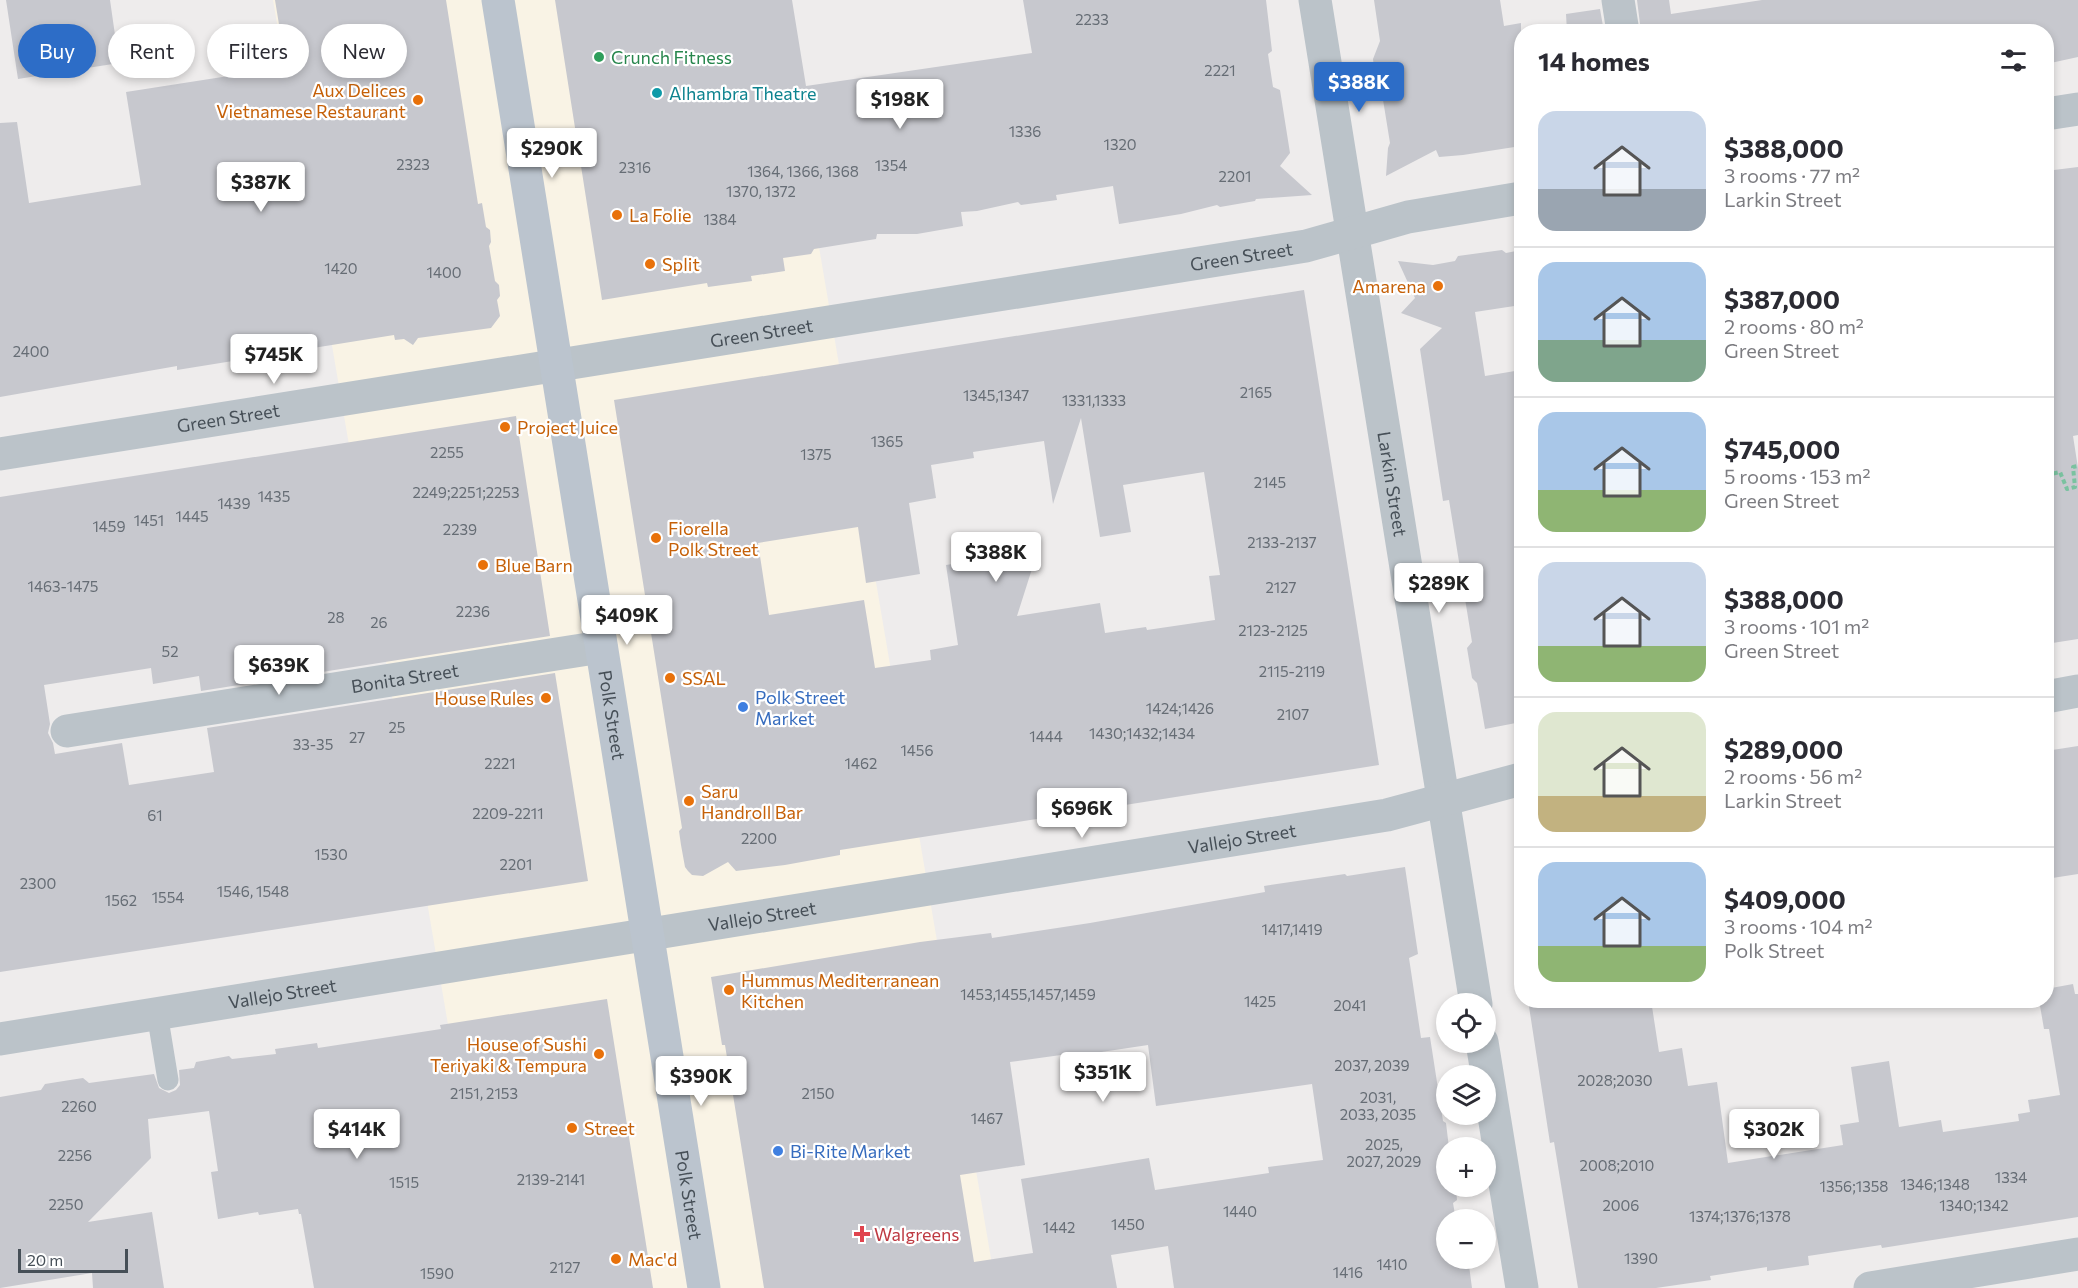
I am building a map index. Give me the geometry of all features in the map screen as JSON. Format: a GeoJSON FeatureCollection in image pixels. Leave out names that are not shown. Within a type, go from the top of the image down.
{"type":"FeatureCollection","features":[{"type":"Feature","properties":{"kind":"street","name":"Polk Street"},"geometry":{"type":"LineString","coordinates":[[498,0],[704,1288]]}},
{"type":"Feature","properties":{"kind":"street","name":"Larkin Street"},"geometry":{"type":"LineString","coordinates":[[1315,0],[1474,993]]}},
{"type":"Feature","properties":{"kind":"street"},"geometry":{"type":"LineString","coordinates":[[1618,0],[1622,24]]}},
{"type":"Feature","properties":{"kind":"street"},"geometry":{"type":"LineString","coordinates":[[2054,113],[2078,109]]}},
{"type":"Feature","properties":{"kind":"street","name":"Green Street"},"geometry":{"type":"LineString","coordinates":[[0,454],[1306,246],[1408,217],[1514,199]]}},
{"type":"Feature","properties":{"kind":"street","name":"Bonita Street"},"geometry":{"type":"LineString","coordinates":[[67,731],[601,646]]}},
{"type":"Feature","properties":{"kind":"street"},"geometry":{"type":"LineString","coordinates":[[2054,696],[2078,692]]}},
{"type":"Feature","properties":{"kind":"street","name":"Vallejo Street"},"geometry":{"type":"LineString","coordinates":[[0,1039],[1387,815],[1514,781]]}},
{"type":"Feature","properties":{"kind":"street"},"geometry":{"type":"LineString","coordinates":[[1484,1053],[1522,1288]]}},
{"type":"Feature","properties":{"kind":"street"},"geometry":{"type":"LineString","coordinates":[[1870,1288],[2078,1254]]}},
{"type":"Feature","properties":{"kind":"lane"},"geometry":{"type":"LineString","coordinates":[[157,1013],[168,1080]]}},
{"type":"Feature","properties":{"kind":"path"},"geometry":{"type":"LineString","coordinates":[[2054,473],[2060,472],[2067,489],[2075,487],[2073,467],[2078,466]]}},
{"type":"Feature","properties":{"kind":"shaded area"},"geometry":{"type":"Polygon","coordinates":[[[273,0],[777,0],[996,1288],[493,1288],[286,78],[309,78],[309,24],[277,24],[273,0]]]}},
{"type":"Feature","properties":{"kind":"building"},"geometry":{"type":"Polygon","coordinates":[[[6,0],[110,0],[113,24],[108,24],[108,65],[96,67],[96,24],[18,24],[18,78],[24,78],[18,79],[6,0]]]}},
{"type":"Feature","properties":{"kind":"building"},"geometry":{"type":"Polygon","coordinates":[[[275,0],[446,0],[478,204],[482,203],[486,227],[490,230],[489,246],[495,281],[499,285],[500,296],[497,300],[500,316],[491,328],[418,338],[413,345],[404,339],[395,340],[394,335],[177,370],[177,366],[0,397],[0,123],[17,122],[29,203],[141,185],[126,92],[216,78],[309,78],[309,24],[279,24],[275,0]]]}},
{"type":"Feature","properties":{"kind":"building"},"geometry":{"type":"Polygon","coordinates":[[[555,0],[792,0],[806,86],[1032,53],[1023,0],[1266,0],[1272,51],[1268,54],[1273,87],[1280,90],[1290,153],[1280,166],[1312,195],[1256,199],[1119,224],[1113,186],[1056,195],[1057,200],[1021,205],[1018,202],[961,212],[963,226],[917,234],[877,234],[876,239],[814,249],[811,254],[783,258],[785,271],[751,276],[752,281],[708,287],[707,283],[602,300],[555,0]]]}},
{"type":"Feature","properties":{"kind":"building"},"geometry":{"type":"Polygon","coordinates":[[[1374,0],[1500,0],[1504,26],[1514,24],[1514,147],[1439,157],[1436,150],[1386,176],[1390,143],[1379,75],[1374,67],[1373,59],[1380,41],[1374,0]]]}},
{"type":"Feature","properties":{"kind":"building"},"geometry":{"type":"Polygon","coordinates":[[[1637,0],[1669,0],[1671,14],[1762,0],[2078,0],[2078,57],[2054,62],[2054,24],[1640,24],[1637,0]]]}},
{"type":"Feature","properties":{"kind":"building"},"geometry":{"type":"Polygon","coordinates":[[[1600,9],[1603,24],[1567,24],[1566,14],[1600,9]]]}},
{"type":"Feature","properties":{"kind":"building"},"geometry":{"type":"Polygon","coordinates":[[[2078,167],[2078,435],[2073,436],[2078,468],[2078,639],[2054,643],[2054,170],[2078,167]]]}},
{"type":"Feature","properties":{"kind":"building"},"geometry":{"type":"Polygon","coordinates":[[[1502,250],[1506,253],[1514,251],[1514,306],[1475,312],[1485,376],[1514,371],[1514,723],[1485,729],[1477,683],[1472,678],[1467,648],[1472,642],[1449,500],[1443,501],[1420,349],[1442,328],[1401,313],[1415,298],[1398,261],[1433,265],[1455,261],[1458,256],[1502,250]]]}},
{"type":"Feature","properties":{"kind":"building"},"geometry":{"type":"Polygon","coordinates":[[[1304,290],[1379,765],[840,850],[840,855],[785,865],[736,871],[728,862],[703,876],[692,875],[685,867],[681,845],[679,831],[682,828],[614,400],[1304,290]],[[1081,418],[1053,504],[1044,441],[973,452],[974,458],[931,465],[936,498],[909,503],[920,574],[866,583],[858,527],[758,543],[769,615],[864,600],[875,668],[931,660],[930,650],[958,645],[946,565],[977,560],[976,554],[1020,547],[1038,550],[1017,616],[1100,603],[1105,633],[1146,627],[1147,630],[1215,620],[1209,576],[1220,575],[1204,472],[1123,485],[1131,532],[1100,537],[1081,418]]]}},
{"type":"Feature","properties":{"kind":"building"},"geometry":{"type":"Polygon","coordinates":[[[516,416],[550,636],[201,691],[199,676],[153,684],[151,668],[44,685],[50,724],[48,733],[55,754],[122,743],[129,785],[214,772],[207,728],[555,673],[588,881],[0,972],[0,497],[516,416]]]}},
{"type":"Feature","properties":{"kind":"building"},"geometry":{"type":"Polygon","coordinates":[[[2078,746],[2078,874],[2054,878],[2054,750],[2078,746]]]}},
{"type":"Feature","properties":{"kind":"building"},"geometry":{"type":"Polygon","coordinates":[[[1405,867],[1418,954],[1409,958],[1421,1038],[1430,1037],[1436,1076],[1436,1125],[1446,1125],[1448,1137],[1436,1137],[1436,1197],[1457,1197],[1457,1200],[1453,1203],[1454,1209],[1436,1209],[1436,1269],[1469,1269],[1472,1288],[1174,1288],[1168,1246],[1111,1255],[1117,1288],[764,1288],[725,1045],[722,1045],[711,977],[920,942],[991,933],[992,938],[1090,923],[1265,892],[1264,886],[1345,874],[1347,876],[1405,867]],[[1148,1045],[1068,1057],[1068,1054],[1010,1062],[1025,1165],[960,1175],[974,1262],[1033,1253],[1021,1179],[1149,1158],[1155,1190],[1269,1173],[1268,1167],[1323,1160],[1312,1084],[1156,1106],[1148,1045]]]}},
{"type":"Feature","properties":{"kind":"building"},"geometry":{"type":"Polygon","coordinates":[[[2073,984],[2075,994],[2078,994],[2078,1217],[1882,1248],[1881,1245],[1808,1256],[1809,1265],[1767,1271],[1767,1267],[1710,1276],[1711,1280],[1656,1288],[1578,1288],[1554,1142],[1550,1143],[1529,1008],[1652,1008],[1659,1052],[1682,1048],[1688,1086],[1717,1082],[1728,1163],[1843,1145],[1840,1125],[1859,1122],[1851,1067],[1889,1061],[1899,1127],[1941,1120],[1943,1132],[2019,1121],[2018,1114],[2030,1112],[2028,1100],[2060,1095],[2049,1029],[2044,1029],[2040,1008],[2054,1008],[2054,988],[2073,984]]]}},
{"type":"Feature","properties":{"kind":"building"},"geometry":{"type":"Polygon","coordinates":[[[607,999],[653,1288],[314,1288],[301,1214],[298,1209],[259,1215],[258,1212],[218,1219],[211,1172],[218,1171],[209,1111],[148,1119],[151,1158],[88,1222],[152,1212],[164,1288],[93,1288],[92,1273],[0,1288],[0,1097],[41,1090],[45,1084],[83,1078],[89,1083],[154,1074],[159,1088],[169,1093],[180,1085],[179,1070],[194,1068],[196,1062],[229,1056],[232,1059],[276,1054],[275,1049],[317,1043],[318,1048],[441,1029],[440,1025],[607,999]]]}},
{"type":"Feature","properties":{"kind":"place","name":"Crunch Fitness"},"geometry":{"type":"Point","coordinates":[599,57]}},
{"type":"Feature","properties":{"kind":"place","name":"Alhambra Theatre"},"geometry":{"type":"Point","coordinates":[657,93]}},
{"type":"Feature","properties":{"kind":"place","name":"Aux Delices Vietnamese Restaurant"},"geometry":{"type":"Point","coordinates":[418,100]}},
{"type":"Feature","properties":{"kind":"place","name":"La Folie"},"geometry":{"type":"Point","coordinates":[617,215]}},
{"type":"Feature","properties":{"kind":"place","name":"Split"},"geometry":{"type":"Point","coordinates":[650,264]}},
{"type":"Feature","properties":{"kind":"place","name":"Amarena"},"geometry":{"type":"Point","coordinates":[1438,286]}},
{"type":"Feature","properties":{"kind":"place","name":"Project Juice"},"geometry":{"type":"Point","coordinates":[505,427]}},
{"type":"Feature","properties":{"kind":"place","name":"Fiorella Polk Street"},"geometry":{"type":"Point","coordinates":[656,538]}},
{"type":"Feature","properties":{"kind":"place","name":"Blue Barn"},"geometry":{"type":"Point","coordinates":[483,565]}},
{"type":"Feature","properties":{"kind":"place","name":"SSAL"},"geometry":{"type":"Point","coordinates":[670,678]}},
{"type":"Feature","properties":{"kind":"place","name":"House Rules"},"geometry":{"type":"Point","coordinates":[546,698]}},
{"type":"Feature","properties":{"kind":"place","name":"Polk Street Market"},"geometry":{"type":"Point","coordinates":[743,707]}},
{"type":"Feature","properties":{"kind":"place","name":"Saru Handroll Bar"},"geometry":{"type":"Point","coordinates":[689,801]}},
{"type":"Feature","properties":{"kind":"place","name":"Hummus Mediterranean Kitchen"},"geometry":{"type":"Point","coordinates":[729,990]}},
{"type":"Feature","properties":{"kind":"place","name":"House of Sushi Teriyaki & Tempura"},"geometry":{"type":"Point","coordinates":[599,1054]}},
{"type":"Feature","properties":{"kind":"place","name":"Street"},"geometry":{"type":"Point","coordinates":[572,1128]}},
{"type":"Feature","properties":{"kind":"place","name":"Bi-Rite Market"},"geometry":{"type":"Point","coordinates":[778,1151]}},
{"type":"Feature","properties":{"kind":"place","name":"Walgreens"},"geometry":{"type":"Point","coordinates":[862,1234]}},
{"type":"Feature","properties":{"kind":"place","name":"Mac'd"},"geometry":{"type":"Point","coordinates":[616,1259]}}]}
